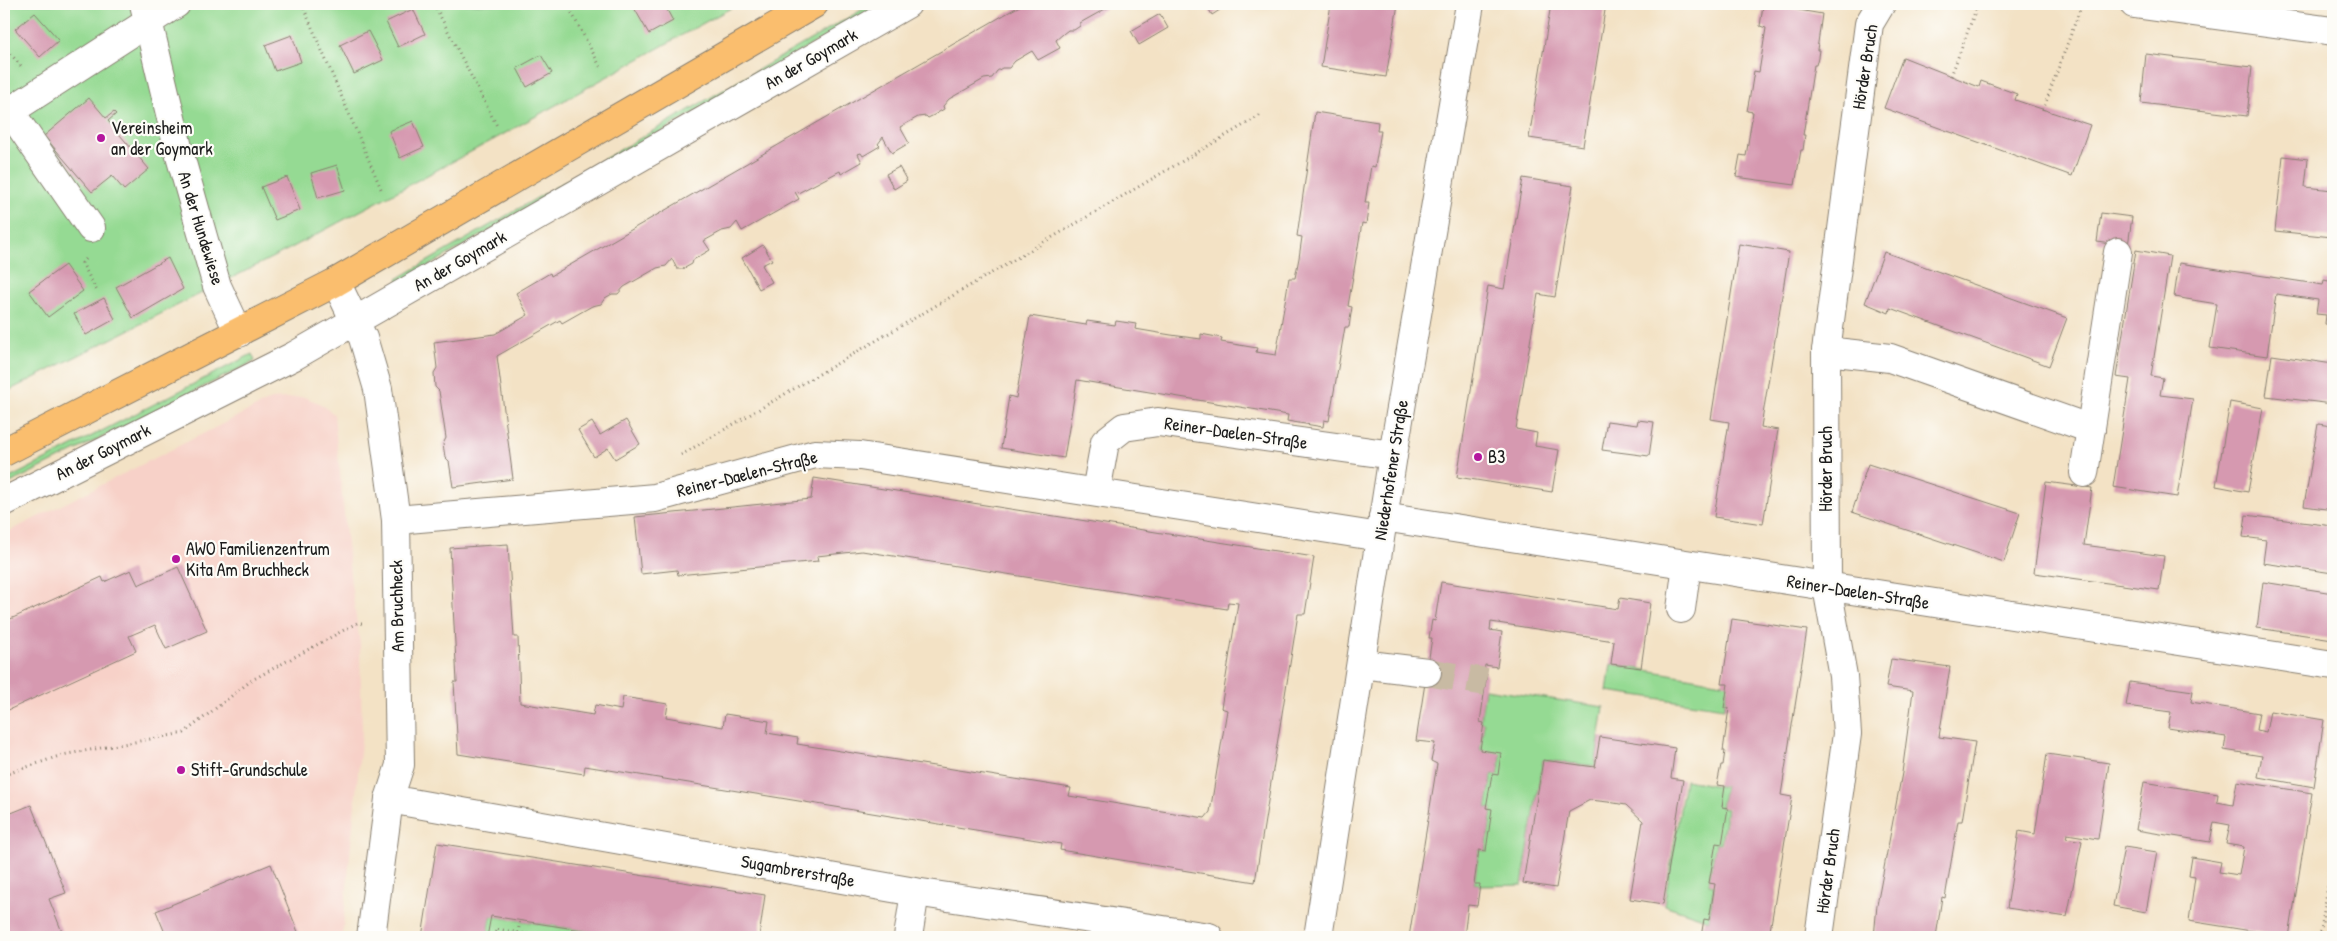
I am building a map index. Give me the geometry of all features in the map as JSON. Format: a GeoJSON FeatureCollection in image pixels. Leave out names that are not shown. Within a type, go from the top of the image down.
{"type":"FeatureCollection","features":[{"type":"Feature","properties":{"kind":"main road"},"geometry":{"type":"LineString","coordinates":[[4,452],[336,282],[814,4]]}},
{"type":"Feature","properties":{"kind":"street"},"geometry":{"type":"LineString","coordinates":[[91,228],[6,112],[146,13],[176,4]]}},
{"type":"Feature","properties":{"kind":"street","name":"An der Goymark"},"geometry":{"type":"LineString","coordinates":[[4,502],[294,356],[360,330],[907,4]]}},
{"type":"Feature","properties":{"kind":"street","name":"Niederhofener Straße"},"geometry":{"type":"LineString","coordinates":[[1318,937],[1381,527],[1470,4]]}},
{"type":"Feature","properties":{"kind":"street","name":"Hörder Bruch"},"geometry":{"type":"LineString","coordinates":[[1819,937],[1847,734],[1843,676],[1827,587],[1826,351],[1869,24],[1881,4]]}},
{"type":"Feature","properties":{"kind":"street"},"geometry":{"type":"LineString","coordinates":[[2134,4],[2333,30]]}},
{"type":"Feature","properties":{"kind":"street","name":"An der Hundewiese"},"geometry":{"type":"LineString","coordinates":[[146,13],[180,156],[217,286],[239,333]]}},
{"type":"Feature","properties":{"kind":"street"},"geometry":{"type":"LineString","coordinates":[[2084,473],[2118,252]]}},
{"type":"Feature","properties":{"kind":"street","name":"Am Bruchheck"},"geometry":{"type":"LineString","coordinates":[[336,282],[360,330],[378,389],[396,520],[400,765],[389,798],[371,937]]}},
{"type":"Feature","properties":{"kind":"street"},"geometry":{"type":"LineString","coordinates":[[1826,351],[1890,358],[2091,429]]}},
{"type":"Feature","properties":{"kind":"street","name":"Reiner-Daelen-Straße"},"geometry":{"type":"LineString","coordinates":[[1096,492],[1105,442],[1124,427],[1158,422],[1393,455]]}},
{"type":"Feature","properties":{"kind":"street","name":"Reiner-Daelen-Straße"},"geometry":{"type":"LineString","coordinates":[[396,520],[655,498],[815,454],[860,456],[1096,492],[1381,527],[1459,529],[2333,665]]}},
{"type":"Feature","properties":{"kind":"street"},"geometry":{"type":"LineString","coordinates":[[1681,609],[1687,565]]}},
{"type":"Feature","properties":{"kind":"street"},"geometry":{"type":"LineString","coordinates":[[1361,664],[1426,672]]}},
{"type":"Feature","properties":{"kind":"street","name":"Sugambrerstraße"},"geometry":{"type":"LineString","coordinates":[[389,798],[915,892],[1209,937]]}},
{"type":"Feature","properties":{"kind":"street"},"geometry":{"type":"LineString","coordinates":[[908,937],[915,892]]}},
{"type":"Feature","properties":{"kind":"path"},"geometry":{"type":"LineString","coordinates":[[302,4],[382,191]]}},
{"type":"Feature","properties":{"kind":"path"},"geometry":{"type":"LineString","coordinates":[[434,4],[498,128]]}},
{"type":"Feature","properties":{"kind":"path"},"geometry":{"type":"LineString","coordinates":[[567,4],[601,68]]}},
{"type":"Feature","properties":{"kind":"path"},"geometry":{"type":"LineString","coordinates":[[1951,76],[1978,4]]}},
{"type":"Feature","properties":{"kind":"path"},"geometry":{"type":"LineString","coordinates":[[2043,110],[2082,4]]}},
{"type":"Feature","properties":{"kind":"path"},"geometry":{"type":"LineString","coordinates":[[677,457],[1261,115]]}},
{"type":"Feature","properties":{"kind":"path"},"geometry":{"type":"LineString","coordinates":[[4,775],[62,755],[184,733],[252,680],[348,628],[356,624],[398,619]]}},
{"type":"Feature","properties":{"kind":"path"},"geometry":{"type":"LineString","coordinates":[[2320,937],[2333,853]]}},
{"type":"Feature","properties":{"kind":"path"},"geometry":{"type":"LineString","coordinates":[[518,932],[520,920]]}},
{"type":"Feature","properties":{"kind":"path"},"geometry":{"type":"LineString","coordinates":[[495,937],[496,929],[546,937]]}},
{"type":"Feature","properties":{"kind":"path"},"geometry":{"type":"LineString","coordinates":[[592,932],[592,937]]}},
{"type":"Feature","properties":{"kind":"shaded area"},"geometry":{"type":"Polygon","coordinates":[[[304,397],[319,403],[334,414],[351,584],[360,643],[362,732],[342,937],[4,937],[4,534],[272,399],[304,397]]]}},
{"type":"Feature","properties":{"kind":"green space"},"geometry":{"type":"Polygon","coordinates":[[[4,4],[738,4],[493,140],[293,247],[4,393],[4,4]]]}},
{"type":"Feature","properties":{"kind":"green space"},"geometry":{"type":"Polygon","coordinates":[[[872,4],[882,4],[399,283],[397,279],[872,4]]]}},
{"type":"Feature","properties":{"kind":"green space"},"geometry":{"type":"Polygon","coordinates":[[[252,354],[255,361],[4,486],[4,481],[252,354]]]}},
{"type":"Feature","properties":{"kind":"green space"},"geometry":{"type":"Polygon","coordinates":[[[1611,664],[1728,684],[1724,708],[1607,691],[1611,664]]]}},
{"type":"Feature","properties":{"kind":"green space"},"geometry":{"type":"Polygon","coordinates":[[[1485,689],[1604,707],[1595,766],[1543,760],[1522,885],[1479,886],[1480,884],[1474,884],[1479,850],[1486,851],[1492,809],[1486,808],[1492,774],[1498,775],[1501,754],[1480,750],[1484,723],[1480,722],[1485,689]]]}},
{"type":"Feature","properties":{"kind":"green space"},"geometry":{"type":"Polygon","coordinates":[[[1685,780],[1725,787],[1721,808],[1727,809],[1721,843],[1716,843],[1709,884],[1714,885],[1709,920],[1664,905],[1685,780]]]}},
{"type":"Feature","properties":{"kind":"green space"},"geometry":{"type":"Polygon","coordinates":[[[491,916],[626,937],[487,937],[491,916]]]}},
{"type":"Feature","properties":{"kind":"building"},"geometry":{"type":"Polygon","coordinates":[[[637,4],[664,4],[673,21],[649,34],[633,6],[637,4]]]}},
{"type":"Feature","properties":{"kind":"building"},"geometry":{"type":"Polygon","coordinates":[[[1023,4],[1114,4],[1080,23],[1080,26],[1074,30],[1068,30],[1063,34],[1056,40],[1060,48],[1038,60],[1032,51],[1015,61],[1009,68],[1002,68],[997,71],[992,78],[984,79],[949,99],[943,106],[944,109],[934,115],[928,118],[926,116],[918,117],[900,127],[909,143],[892,153],[883,137],[878,144],[880,146],[863,156],[861,153],[858,154],[862,162],[841,174],[840,171],[798,193],[797,191],[795,192],[799,199],[742,231],[737,222],[731,229],[722,231],[704,241],[710,250],[693,260],[692,264],[683,269],[677,269],[672,259],[666,266],[657,268],[624,287],[618,294],[612,294],[605,298],[601,304],[592,306],[562,323],[560,320],[497,356],[513,479],[453,487],[449,461],[445,457],[443,444],[446,438],[439,391],[435,387],[434,373],[437,368],[434,342],[495,334],[528,315],[516,293],[550,273],[551,276],[1023,4]]]}},
{"type":"Feature","properties":{"kind":"building"},"geometry":{"type":"Polygon","coordinates":[[[1206,4],[1225,4],[1226,6],[1212,15],[1206,4]]]}},
{"type":"Feature","properties":{"kind":"building"},"geometry":{"type":"Polygon","coordinates":[[[1331,4],[1398,4],[1386,77],[1321,67],[1331,4]]]}},
{"type":"Feature","properties":{"kind":"building"},"geometry":{"type":"Polygon","coordinates":[[[1551,4],[1606,4],[1583,146],[1529,138],[1551,4]]]}},
{"type":"Feature","properties":{"kind":"building"},"geometry":{"type":"Polygon","coordinates":[[[1770,5],[1822,14],[1817,50],[1819,50],[1818,57],[1816,65],[1814,65],[1803,135],[1805,135],[1803,150],[1801,150],[1795,185],[1736,177],[1740,155],[1746,156],[1753,112],[1747,111],[1754,71],[1759,72],[1766,28],[1760,26],[1763,6],[1770,5]]]}},
{"type":"Feature","properties":{"kind":"building"},"geometry":{"type":"Polygon","coordinates":[[[413,9],[425,34],[398,47],[386,22],[413,9]]]}},
{"type":"Feature","properties":{"kind":"building"},"geometry":{"type":"Polygon","coordinates":[[[35,13],[59,40],[40,57],[15,29],[35,13]]]}},
{"type":"Feature","properties":{"kind":"building"},"geometry":{"type":"Polygon","coordinates":[[[1160,14],[1168,28],[1139,45],[1131,31],[1160,14]]]}},
{"type":"Feature","properties":{"kind":"building"},"geometry":{"type":"Polygon","coordinates":[[[368,31],[383,60],[354,74],[340,45],[368,31]]]}},
{"type":"Feature","properties":{"kind":"building"},"geometry":{"type":"Polygon","coordinates":[[[292,35],[301,62],[275,71],[265,45],[292,35]]]}},
{"type":"Feature","properties":{"kind":"building"},"geometry":{"type":"Polygon","coordinates":[[[2146,54],[2252,67],[2247,116],[2141,103],[2146,54]]]}},
{"type":"Feature","properties":{"kind":"building"},"geometry":{"type":"Polygon","coordinates":[[[541,55],[552,73],[527,87],[517,68],[541,55]]]}},
{"type":"Feature","properties":{"kind":"building"},"geometry":{"type":"Polygon","coordinates":[[[1903,57],[1979,87],[1981,81],[2017,94],[2015,100],[2090,125],[2072,176],[1884,108],[1903,57]]]}},
{"type":"Feature","properties":{"kind":"building"},"geometry":{"type":"Polygon","coordinates":[[[89,98],[106,118],[114,112],[116,114],[108,121],[149,169],[124,190],[112,176],[92,192],[44,136],[89,98]]]}},
{"type":"Feature","properties":{"kind":"building"},"geometry":{"type":"Polygon","coordinates":[[[1315,112],[1378,122],[1377,131],[1381,131],[1375,167],[1371,166],[1365,203],[1369,203],[1366,224],[1362,223],[1348,306],[1352,307],[1349,327],[1345,327],[1329,421],[1324,420],[1323,427],[1287,421],[1288,415],[1077,380],[1064,458],[1001,448],[1009,396],[1016,398],[1030,316],[1086,325],[1087,321],[1115,325],[1116,321],[1136,324],[1135,329],[1201,339],[1201,334],[1222,338],[1221,342],[1257,348],[1256,352],[1276,355],[1289,278],[1295,278],[1299,258],[1302,237],[1297,236],[1315,112]]]}},
{"type":"Feature","properties":{"kind":"building"},"geometry":{"type":"Polygon","coordinates":[[[413,121],[424,147],[400,158],[389,131],[413,121]]]}},
{"type":"Feature","properties":{"kind":"building"},"geometry":{"type":"Polygon","coordinates":[[[2283,156],[2308,159],[2305,187],[2333,190],[2332,237],[2275,231],[2283,156]]]}},
{"type":"Feature","properties":{"kind":"building"},"geometry":{"type":"Polygon","coordinates":[[[337,165],[345,190],[318,198],[311,173],[337,165]]]}},
{"type":"Feature","properties":{"kind":"building"},"geometry":{"type":"Polygon","coordinates":[[[899,167],[907,181],[894,189],[886,174],[899,167]]]}},
{"type":"Feature","properties":{"kind":"building"},"geometry":{"type":"Polygon","coordinates":[[[287,177],[300,210],[275,220],[261,187],[287,177]]]}},
{"type":"Feature","properties":{"kind":"building"},"geometry":{"type":"Polygon","coordinates":[[[1523,178],[1573,186],[1555,297],[1538,294],[1516,429],[1537,433],[1535,446],[1559,450],[1552,492],[1457,477],[1488,286],[1504,289],[1523,178]]]}},
{"type":"Feature","properties":{"kind":"building"},"geometry":{"type":"Polygon","coordinates":[[[2101,213],[2132,217],[2128,246],[2097,242],[2101,213]]]}},
{"type":"Feature","properties":{"kind":"building"},"geometry":{"type":"Polygon","coordinates":[[[1739,244],[1789,252],[1761,427],[1778,430],[1763,524],[1714,517],[1729,422],[1711,419],[1739,244]]]}},
{"type":"Feature","properties":{"kind":"building"},"geometry":{"type":"Polygon","coordinates":[[[763,245],[772,260],[762,265],[772,282],[759,289],[742,258],[763,245]]]}},
{"type":"Feature","properties":{"kind":"building"},"geometry":{"type":"Polygon","coordinates":[[[2136,250],[2170,256],[2151,376],[2163,378],[2160,395],[2193,399],[2177,497],[2113,487],[2130,379],[2116,377],[2136,250]]]}},
{"type":"Feature","properties":{"kind":"building"},"geometry":{"type":"Polygon","coordinates":[[[1884,252],[2067,318],[2049,366],[1890,308],[1889,313],[1865,303],[1884,252]]]}},
{"type":"Feature","properties":{"kind":"building"},"geometry":{"type":"Polygon","coordinates":[[[168,258],[183,289],[133,318],[116,287],[168,258]]]}},
{"type":"Feature","properties":{"kind":"building"},"geometry":{"type":"Polygon","coordinates":[[[2179,263],[2323,285],[2324,280],[2333,282],[2333,325],[2325,324],[2326,315],[2316,314],[2318,300],[2276,294],[2267,356],[2210,348],[2217,304],[2174,297],[2179,263]]]}},
{"type":"Feature","properties":{"kind":"building"},"geometry":{"type":"Polygon","coordinates":[[[65,265],[83,291],[48,317],[29,291],[65,265]]]}},
{"type":"Feature","properties":{"kind":"building"},"geometry":{"type":"Polygon","coordinates":[[[104,298],[115,319],[86,335],[74,314],[104,298]]]}},
{"type":"Feature","properties":{"kind":"building"},"geometry":{"type":"Polygon","coordinates":[[[2272,355],[2333,364],[2333,404],[2266,396],[2272,355]]]}},
{"type":"Feature","properties":{"kind":"building"},"geometry":{"type":"Polygon","coordinates":[[[2230,402],[2263,408],[2248,492],[2216,486],[2230,402]]]}},
{"type":"Feature","properties":{"kind":"building"},"geometry":{"type":"Polygon","coordinates":[[[626,420],[640,444],[615,459],[608,448],[594,457],[578,430],[592,422],[600,435],[626,420]]]}},
{"type":"Feature","properties":{"kind":"building"},"geometry":{"type":"Polygon","coordinates":[[[1638,420],[1654,422],[1649,456],[1602,450],[1607,421],[1637,425],[1638,420]]]}},
{"type":"Feature","properties":{"kind":"building"},"geometry":{"type":"Polygon","coordinates":[[[2318,424],[2333,426],[2333,510],[2304,506],[2318,424]]]}},
{"type":"Feature","properties":{"kind":"building"},"geometry":{"type":"Polygon","coordinates":[[[1868,464],[2020,513],[2004,562],[1852,512],[1868,464]]]}},
{"type":"Feature","properties":{"kind":"building"},"geometry":{"type":"Polygon","coordinates":[[[814,478],[1314,557],[1305,614],[1298,614],[1255,882],[1060,850],[1061,844],[585,766],[584,774],[458,754],[454,682],[457,682],[450,548],[508,544],[514,637],[518,637],[520,703],[593,715],[595,705],[621,710],[623,697],[668,704],[666,717],[723,727],[725,714],[769,721],[767,733],[798,738],[797,744],[1071,788],[1069,796],[1205,818],[1210,812],[1227,710],[1221,708],[1238,603],[1228,602],[1227,609],[862,551],[817,556],[818,561],[678,575],[677,570],[641,574],[635,517],[811,499],[814,478]]]}},
{"type":"Feature","properties":{"kind":"building"},"geometry":{"type":"Polygon","coordinates":[[[2046,482],[2092,488],[2084,545],[2164,556],[2159,590],[2034,573],[2046,482]]]}},
{"type":"Feature","properties":{"kind":"building"},"geometry":{"type":"Polygon","coordinates":[[[2246,515],[2333,526],[2333,573],[2263,563],[2266,540],[2243,537],[2246,515]]]}},
{"type":"Feature","properties":{"kind":"building"},"geometry":{"type":"Polygon","coordinates":[[[178,567],[207,631],[166,649],[155,625],[129,636],[136,651],[4,712],[4,622],[102,577],[104,582],[131,570],[138,585],[178,567]]]}},
{"type":"Feature","properties":{"kind":"building"},"geometry":{"type":"Polygon","coordinates":[[[1441,582],[1618,609],[1620,598],[1650,603],[1641,668],[1611,664],[1614,641],[1491,622],[1490,630],[1502,632],[1497,667],[1485,665],[1484,673],[1487,674],[1480,722],[1484,723],[1480,750],[1501,753],[1498,775],[1492,774],[1486,808],[1492,809],[1486,851],[1479,850],[1474,884],[1480,884],[1477,906],[1468,905],[1464,937],[1409,937],[1437,764],[1431,761],[1435,743],[1416,741],[1432,638],[1429,638],[1432,620],[1435,621],[1441,582]]]}},
{"type":"Feature","properties":{"kind":"building"},"geometry":{"type":"Polygon","coordinates":[[[2263,582],[2333,593],[2333,639],[2257,628],[2263,582]]]}},
{"type":"Feature","properties":{"kind":"building"},"geometry":{"type":"Polygon","coordinates":[[[1732,619],[1807,630],[1781,795],[1792,797],[1769,937],[1701,937],[1704,919],[1709,920],[1715,884],[1709,883],[1716,843],[1722,844],[1728,808],[1722,807],[1725,786],[1717,785],[1721,765],[1723,765],[1729,708],[1724,708],[1728,684],[1722,684],[1732,619]]]}},
{"type":"Feature","properties":{"kind":"building"},"geometry":{"type":"Polygon","coordinates":[[[1891,659],[1950,667],[1939,737],[1975,742],[1962,821],[1958,821],[1945,898],[1942,897],[1936,937],[1874,937],[1877,905],[1902,773],[1913,691],[1886,687],[1891,659]]]}},
{"type":"Feature","properties":{"kind":"building"},"geometry":{"type":"Polygon","coordinates":[[[2130,682],[2193,691],[2191,702],[2259,713],[2256,730],[2266,732],[2270,711],[2324,720],[2314,787],[2258,777],[2262,756],[2224,750],[2226,737],[2168,728],[2171,712],[2126,706],[2130,682]]]}},
{"type":"Feature","properties":{"kind":"building"},"geometry":{"type":"Polygon","coordinates":[[[1600,737],[1675,748],[1671,778],[1683,780],[1663,904],[1630,899],[1643,821],[1626,805],[1608,802],[1590,800],[1569,811],[1556,888],[1523,883],[1543,760],[1595,767],[1600,737]]]}},
{"type":"Feature","properties":{"kind":"building"},"geometry":{"type":"Polygon","coordinates":[[[2047,754],[2109,763],[2098,839],[2067,834],[2066,838],[2082,841],[2067,917],[2007,908],[2019,831],[2035,834],[2047,754]]]}},
{"type":"Feature","properties":{"kind":"building"},"geometry":{"type":"Polygon","coordinates":[[[2237,781],[2312,793],[2289,937],[2189,921],[2195,877],[2189,876],[2192,857],[2221,862],[2219,872],[2239,875],[2244,847],[2226,844],[2230,825],[2214,822],[2210,842],[2136,830],[2144,782],[2218,794],[2217,802],[2233,805],[2237,781]]]}},
{"type":"Feature","properties":{"kind":"building"},"geometry":{"type":"Polygon","coordinates":[[[31,805],[66,893],[49,899],[64,937],[4,937],[4,816],[31,805]]]}},
{"type":"Feature","properties":{"kind":"building"},"geometry":{"type":"Polygon","coordinates":[[[437,843],[765,895],[759,937],[626,937],[491,916],[487,937],[422,937],[437,843]]]}},
{"type":"Feature","properties":{"kind":"building"},"geometry":{"type":"Polygon","coordinates":[[[2124,847],[2157,852],[2146,912],[2113,906],[2124,847]]]}},
{"type":"Feature","properties":{"kind":"building"},"geometry":{"type":"Polygon","coordinates":[[[271,864],[300,937],[155,937],[165,933],[156,911],[271,864]]]}},
{"type":"Feature","properties":{"kind":"building"},"geometry":{"type":"Polygon","coordinates":[[[940,933],[963,936],[963,937],[939,937],[940,933]]]}},
{"type":"Feature","properties":{"kind":"tunnel"},"geometry":{"type":"LineString","coordinates":[[1427,672],[1486,682]]}},
{"type":"Feature","properties":{"kind":"place","name":"Vereinsheim an der Goymark"},"geometry":{"type":"Point","coordinates":[101,138]}},
{"type":"Feature","properties":{"kind":"place","name":"B3"},"geometry":{"type":"Point","coordinates":[1478,457]}},
{"type":"Feature","properties":{"kind":"place","name":"AWO Familienzentrum Kita Am Bruchheck"},"geometry":{"type":"Point","coordinates":[176,559]}},
{"type":"Feature","properties":{"kind":"place","name":"Stift-Grundschule"},"geometry":{"type":"Point","coordinates":[181,770]}}]}
